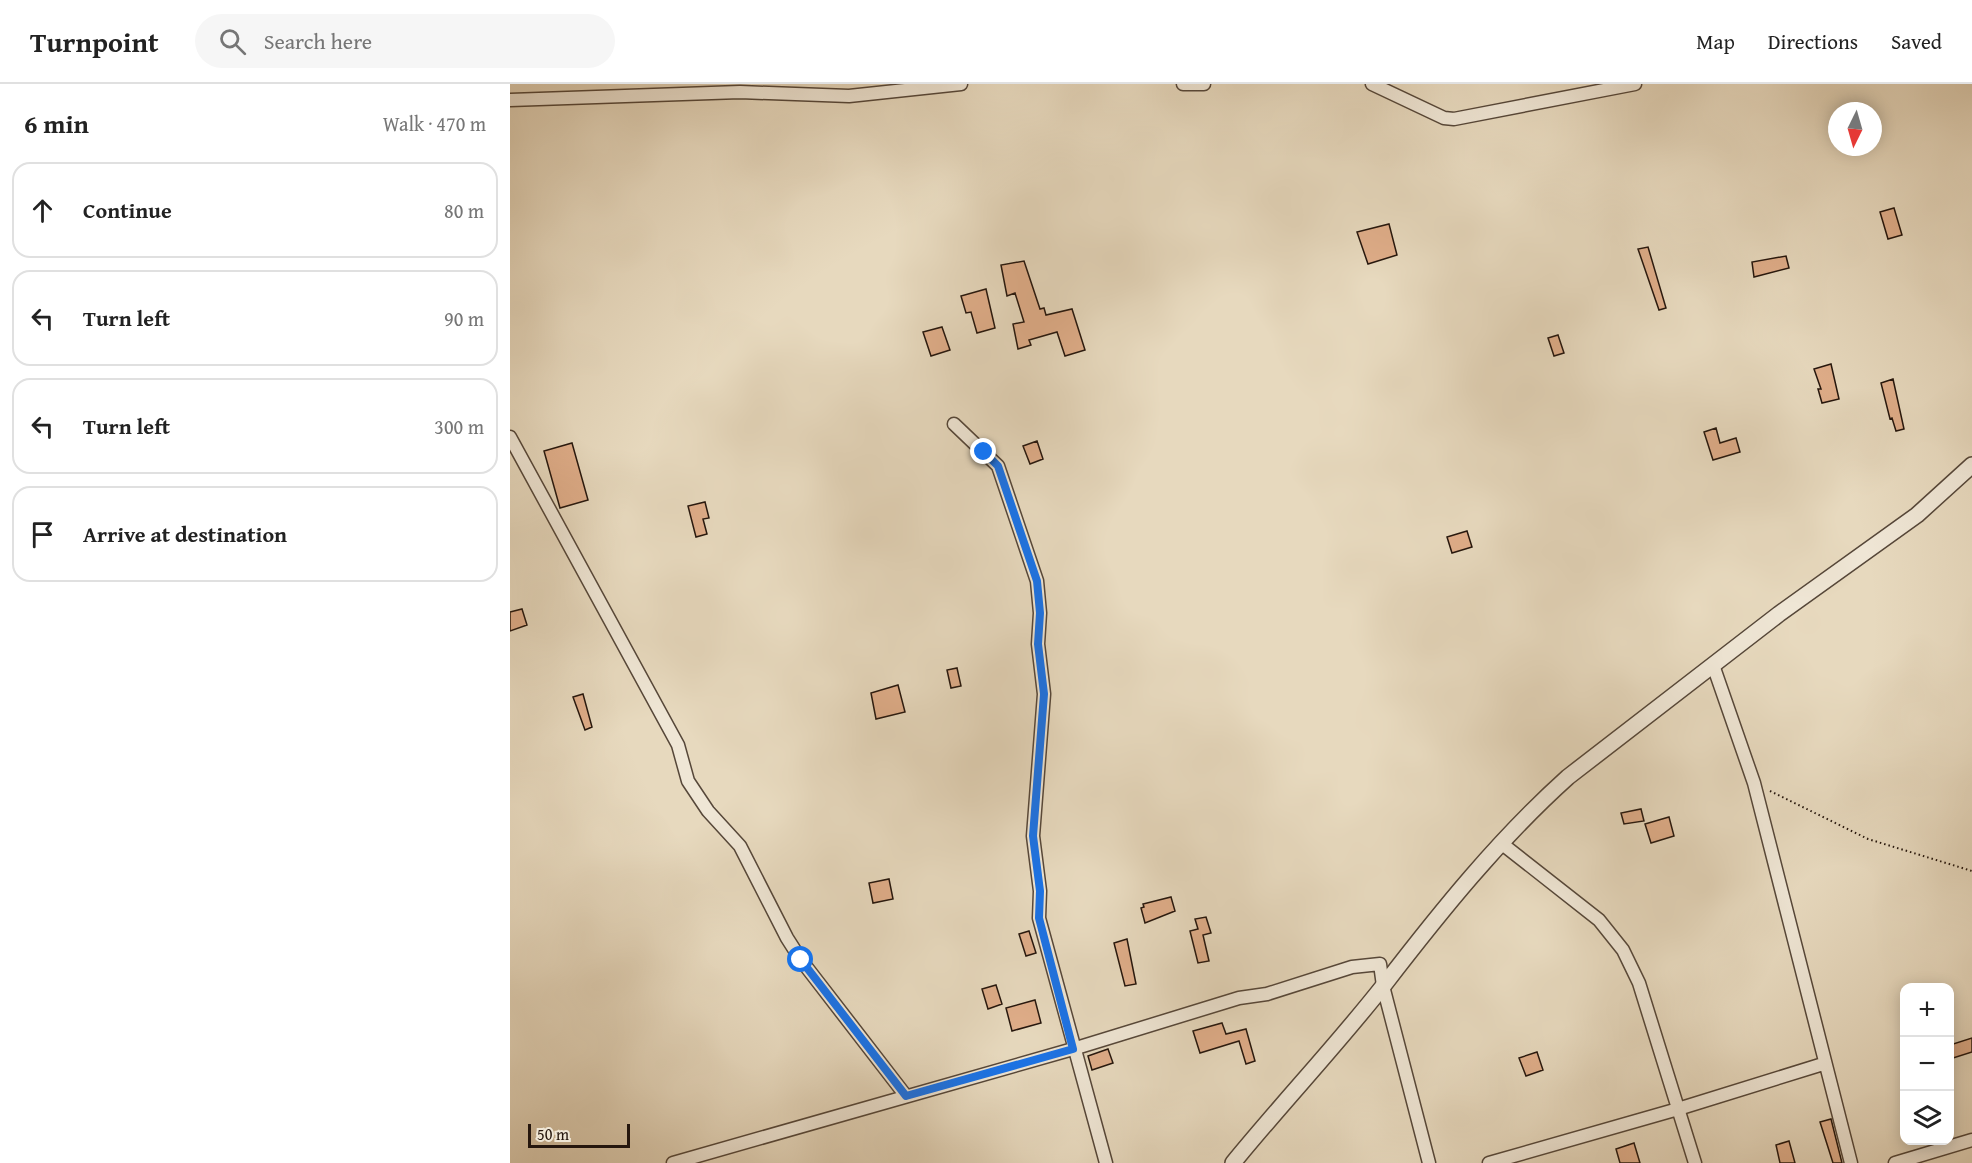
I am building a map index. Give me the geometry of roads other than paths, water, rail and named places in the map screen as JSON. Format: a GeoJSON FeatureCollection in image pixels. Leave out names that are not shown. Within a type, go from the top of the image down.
{"type":"FeatureCollection","features":[{"type":"Feature","properties":{"kind":"street"},"geometry":{"type":"LineString","coordinates":[[510,100],[728,92],[849,96],[961,84]]}},
{"type":"Feature","properties":{"kind":"street"},"geometry":{"type":"LineString","coordinates":[[1183,84],[1204,84]]}},
{"type":"Feature","properties":{"kind":"street"},"geometry":{"type":"LineString","coordinates":[[1372,84],[1444,118],[1454,119],[1635,84]]}},
{"type":"Feature","properties":{"kind":"street"},"geometry":{"type":"LineString","coordinates":[[954,424],[998,466],[1037,581],[1040,613],[1038,644],[1044,694],[1033,836],[1040,891],[1039,918],[1106,1163]]}},
{"type":"Feature","properties":{"kind":"street"},"geometry":{"type":"LineString","coordinates":[[510,437],[678,745],[688,781],[708,811],[740,846],[787,938],[801,960],[906,1096]]}},
{"type":"Feature","properties":{"kind":"street"},"geometry":{"type":"LineString","coordinates":[[1233,1163],[1383,986],[1436,916],[1501,843],[1568,777],[1713,665],[1917,515],[1972,465]]}},
{"type":"Feature","properties":{"kind":"street"},"geometry":{"type":"LineString","coordinates":[[1713,665],[1754,783],[1851,1163]]}},
{"type":"Feature","properties":{"kind":"street"},"geometry":{"type":"LineString","coordinates":[[1501,843],[1599,920],[1623,950],[1638,983],[1695,1163]]}},
{"type":"Feature","properties":{"kind":"street"},"geometry":{"type":"LineString","coordinates":[[673,1163],[1073,1049],[1239,998],[1267,994],[1352,966],[1380,964],[1383,986],[1429,1163]]}},
{"type":"Feature","properties":{"kind":"street"},"geometry":{"type":"LineString","coordinates":[[1489,1163],[1824,1064]]}},
{"type":"Feature","properties":{"kind":"street"},"geometry":{"type":"LineString","coordinates":[[1895,1163],[1972,1140]]}}]}
